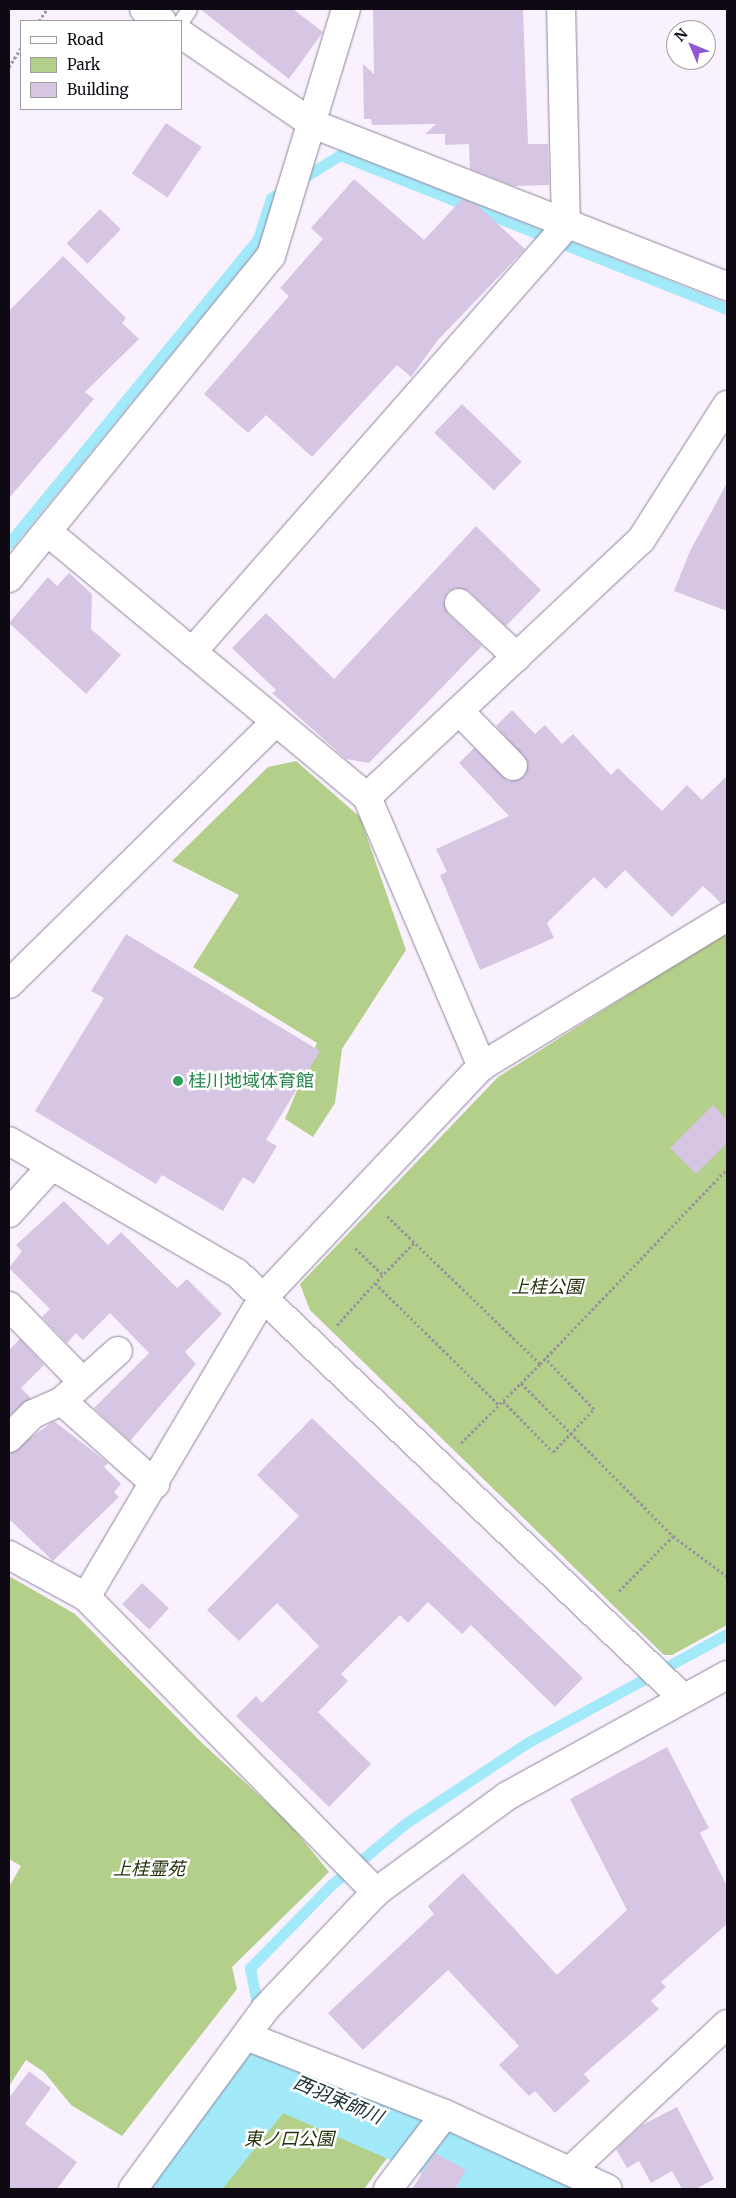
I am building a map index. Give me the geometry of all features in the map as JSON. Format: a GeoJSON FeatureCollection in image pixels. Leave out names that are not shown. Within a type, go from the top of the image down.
{"type":"FeatureCollection","features":[{"type":"Feature","properties":{"kind":"street"},"geometry":{"type":"LineString","coordinates":[[144,9],[160,20]]}},
{"type":"Feature","properties":{"kind":"street"},"geometry":{"type":"LineString","coordinates":[[9,578],[49,533],[272,256],[346,9]]}},
{"type":"Feature","properties":{"kind":"street"},"geometry":{"type":"LineString","coordinates":[[192,652],[566,226],[561,9]]}},
{"type":"Feature","properties":{"kind":"street"},"geometry":{"type":"LineString","coordinates":[[182,35],[313,124],[566,226],[727,286]]}},
{"type":"Feature","properties":{"kind":"street"},"geometry":{"type":"LineString","coordinates":[[366,797],[641,540],[727,405]]}},
{"type":"Feature","properties":{"kind":"street"},"geometry":{"type":"LineString","coordinates":[[49,533],[366,797],[482,1066]]}},
{"type":"Feature","properties":{"kind":"street"},"geometry":{"type":"LineString","coordinates":[[459,603],[517,656]]}},
{"type":"Feature","properties":{"kind":"street"},"geometry":{"type":"LineString","coordinates":[[459,711],[513,766]]}},
{"type":"Feature","properties":{"kind":"street"},"geometry":{"type":"LineString","coordinates":[[9,984],[276,722]]}},
{"type":"Feature","properties":{"kind":"street"},"geometry":{"type":"LineString","coordinates":[[86,1597],[155,1484],[263,1298],[482,1066],[727,916]]}},
{"type":"Feature","properties":{"kind":"street"},"geometry":{"type":"LineString","coordinates":[[9,1141],[50,1168],[237,1273],[677,1692]]}},
{"type":"Feature","properties":{"kind":"street"},"geometry":{"type":"LineString","coordinates":[[9,1213],[50,1168]]}},
{"type":"Feature","properties":{"kind":"street"},"geometry":{"type":"LineString","coordinates":[[9,1306],[83,1382]]}},
{"type":"Feature","properties":{"kind":"street"},"geometry":{"type":"LineString","coordinates":[[9,1438],[33,1414],[62,1401],[118,1351]]}},
{"type":"Feature","properties":{"kind":"street"},"geometry":{"type":"LineString","coordinates":[[62,1401],[155,1484]]}},
{"type":"Feature","properties":{"kind":"street"},"geometry":{"type":"LineString","coordinates":[[9,1555],[86,1597],[370,1886]]}},
{"type":"Feature","properties":{"kind":"street"},"geometry":{"type":"LineString","coordinates":[[133,2189],[265,2010],[370,1886],[507,1796],[677,1692],[727,1675]]}},
{"type":"Feature","properties":{"kind":"street"},"geometry":{"type":"LineString","coordinates":[[570,2171],[727,2024]]}},
{"type":"Feature","properties":{"kind":"street"},"geometry":{"type":"LineString","coordinates":[[246,2036],[433,2130],[570,2171],[608,2189]]}},
{"type":"Feature","properties":{"kind":"street"},"geometry":{"type":"LineString","coordinates":[[388,2189],[433,2130]]}},
{"type":"Feature","properties":{"kind":"lane"},"geometry":{"type":"LineString","coordinates":[[182,20],[189,9]]}},
{"type":"Feature","properties":{"kind":"path"},"geometry":{"type":"LineString","coordinates":[[40,20],[47,9]]}},
{"type":"Feature","properties":{"kind":"path"},"geometry":{"type":"LineString","coordinates":[[9,67],[20,50]]}},
{"type":"Feature","properties":{"kind":"path"},"geometry":{"type":"LineString","coordinates":[[439,1465],[546,1358],[727,1169]]}},
{"type":"Feature","properties":{"kind":"path"},"geometry":{"type":"LineString","coordinates":[[363,1192],[540,1364]]}},
{"type":"Feature","properties":{"kind":"path"},"geometry":{"type":"LineString","coordinates":[[332,1226],[383,1275]]}},
{"type":"Feature","properties":{"kind":"path"},"geometry":{"type":"LineString","coordinates":[[315,1346],[414,1243]]}},
{"type":"Feature","properties":{"kind":"path"},"geometry":{"type":"LineString","coordinates":[[375,1283],[499,1404]]}},
{"type":"Feature","properties":{"kind":"path"},"geometry":{"type":"LineString","coordinates":[[503,1401],[553,1452],[594,1409],[546,1358]]}},
{"type":"Feature","properties":{"kind":"path"},"geometry":{"type":"LineString","coordinates":[[521,1383],[674,1536],[727,1576]]}},
{"type":"Feature","properties":{"kind":"path"},"geometry":{"type":"LineString","coordinates":[[596,1614],[674,1536]]}},
{"type":"Feature","properties":{"kind":"green space"},"geometry":{"type":"Polygon","coordinates":[[[296,761],[360,817],[406,950],[342,1049],[335,1103],[313,1137],[285,1119],[317,1043],[193,967],[239,895],[172,861],[268,767],[296,761]]]}},
{"type":"Feature","properties":{"kind":"green space","name":"上桂公園"},"geometry":{"type":"Polygon","coordinates":[[[727,932],[727,1625],[672,1655],[664,1655],[310,1310],[300,1284],[498,1077],[727,932]]]}},
{"type":"Feature","properties":{"kind":"green space","name":"上桂霊苑"},"geometry":{"type":"Polygon","coordinates":[[[9,1576],[75,1614],[200,1741],[289,1823],[329,1872],[232,1967],[237,1989],[122,2136],[71,2105],[44,2072],[26,2060],[9,2086],[9,1887],[21,1866],[9,1859],[9,1576]]]}},
{"type":"Feature","properties":{"kind":"green space","name":"東ノ口公園"},"geometry":{"type":"Polygon","coordinates":[[[284,2082],[398,2133],[399,2142],[364,2189],[186,2189],[264,2085],[284,2082]]]}},
{"type":"Feature","properties":{"kind":"building"},"geometry":{"type":"Polygon","coordinates":[[[200,9],[293,9],[323,32],[289,79],[200,9]]]}},
{"type":"Feature","properties":{"kind":"building"},"geometry":{"type":"Polygon","coordinates":[[[373,9],[523,9],[528,144],[548,144],[549,185],[514,186],[470,169],[469,144],[445,145],[445,134],[425,134],[436,124],[372,125],[371,119],[364,119],[363,64],[374,74],[373,9]]]}},
{"type":"Feature","properties":{"kind":"building"},"geometry":{"type":"Polygon","coordinates":[[[166,123],[202,147],[168,198],[132,174],[166,123]]]}},
{"type":"Feature","properties":{"kind":"building"},"geometry":{"type":"Polygon","coordinates":[[[354,179],[424,240],[462,199],[477,205],[525,249],[438,340],[411,377],[397,365],[312,457],[266,415],[248,433],[204,394],[289,296],[280,288],[323,239],[311,228],[354,179]]]}},
{"type":"Feature","properties":{"kind":"building"},"geometry":{"type":"Polygon","coordinates":[[[100,209],[121,229],[88,264],[67,244],[100,209]]]}},
{"type":"Feature","properties":{"kind":"building"},"geometry":{"type":"Polygon","coordinates":[[[63,256],[126,318],[122,323],[139,339],[85,392],[94,399],[9,498],[9,311],[63,256]]]}},
{"type":"Feature","properties":{"kind":"building"},"geometry":{"type":"Polygon","coordinates":[[[462,404],[522,462],[494,490],[434,433],[462,404]]]}},
{"type":"Feature","properties":{"kind":"building"},"geometry":{"type":"Polygon","coordinates":[[[727,483],[727,611],[674,591],[690,551],[727,483]]]}},
{"type":"Feature","properties":{"kind":"building"},"geometry":{"type":"Polygon","coordinates":[[[476,526],[541,590],[506,626],[469,591],[455,588],[448,592],[444,600],[448,614],[482,646],[369,763],[346,759],[272,693],[276,690],[232,648],[266,613],[334,679],[476,526]]]}},
{"type":"Feature","properties":{"kind":"building"},"geometry":{"type":"Polygon","coordinates":[[[69,573],[92,594],[91,629],[121,655],[86,694],[9,623],[48,577],[57,586],[69,573]]]}},
{"type":"Feature","properties":{"kind":"building"},"geometry":{"type":"Polygon","coordinates":[[[512,710],[535,734],[545,725],[562,744],[573,734],[611,775],[618,768],[662,811],[687,785],[702,800],[727,776],[727,901],[721,903],[703,886],[672,917],[625,870],[606,889],[594,877],[547,923],[554,938],[480,970],[440,875],[447,872],[436,849],[509,816],[459,763],[474,748],[508,781],[524,777],[528,762],[496,726],[512,710]]]}},
{"type":"Feature","properties":{"kind":"building","name":"桂川地域体育館"},"geometry":{"type":"Polygon","coordinates":[[[126,934],[320,1051],[266,1140],[277,1146],[254,1184],[243,1177],[223,1211],[162,1175],[156,1184],[35,1111],[104,998],[91,991],[126,934]]]}},
{"type":"Feature","properties":{"kind":"building"},"geometry":{"type":"Polygon","coordinates":[[[713,1105],[727,1120],[727,1143],[696,1174],[670,1148],[713,1105]]]}},
{"type":"Feature","properties":{"kind":"building"},"geometry":{"type":"Polygon","coordinates":[[[64,1201],[108,1245],[121,1232],[177,1288],[187,1279],[222,1314],[185,1352],[196,1364],[130,1441],[94,1408],[149,1353],[110,1313],[83,1340],[76,1333],[67,1343],[42,1317],[50,1309],[9,1268],[22,1251],[16,1245],[64,1201]]]}},
{"type":"Feature","properties":{"kind":"building"},"geometry":{"type":"Polygon","coordinates":[[[20,1339],[44,1365],[21,1388],[31,1398],[9,1416],[9,1350],[20,1339]]]}},
{"type":"Feature","properties":{"kind":"building"},"geometry":{"type":"Polygon","coordinates":[[[312,1418],[583,1678],[555,1707],[471,1625],[462,1634],[428,1602],[408,1623],[400,1615],[341,1674],[348,1681],[318,1712],[371,1764],[329,1807],[236,1716],[256,1696],[262,1703],[319,1646],[277,1603],[239,1641],[207,1610],[299,1516],[257,1475],[312,1418]]]}},
{"type":"Feature","properties":{"kind":"building"},"geometry":{"type":"Polygon","coordinates":[[[54,1421],[108,1463],[104,1467],[121,1484],[114,1492],[119,1497],[53,1561],[9,1519],[9,1453],[54,1421]]]}},
{"type":"Feature","properties":{"kind":"building"},"geometry":{"type":"Polygon","coordinates":[[[142,1583],[169,1608],[149,1629],[122,1604],[142,1583]]]}},
{"type":"Feature","properties":{"kind":"building"},"geometry":{"type":"Polygon","coordinates":[[[667,1747],[709,1828],[700,1833],[727,1886],[727,1924],[661,1982],[666,1987],[651,2001],[659,2009],[584,2074],[590,2081],[555,2113],[535,2091],[529,2096],[499,2065],[519,2046],[448,1970],[363,2050],[328,2013],[434,1914],[428,1906],[463,1873],[557,1975],[627,1910],[570,1799],[667,1747]]]}},
{"type":"Feature","properties":{"kind":"building"},"geometry":{"type":"Polygon","coordinates":[[[29,2071],[51,2088],[25,2124],[77,2162],[57,2189],[9,2189],[9,2098],[29,2071]]]}},
{"type":"Feature","properties":{"kind":"building"},"geometry":{"type":"Polygon","coordinates":[[[677,2107],[714,2179],[696,2189],[682,2189],[672,2171],[651,2183],[639,2161],[627,2168],[616,2149],[642,2125],[677,2107]]]}},
{"type":"Feature","properties":{"kind":"building"},"geometry":{"type":"Polygon","coordinates":[[[435,2153],[466,2170],[455,2189],[412,2189],[435,2153]]]}},
{"type":"Feature","properties":{"kind":"waterway"},"geometry":{"type":"LineString","coordinates":[[9,543],[258,239],[271,198],[340,155],[727,309]]}},
{"type":"Feature","properties":{"kind":"waterway"},"geometry":{"type":"LineString","coordinates":[[259,2013],[250,1968],[331,1885],[406,1823],[527,1743],[727,1634]]}},
{"type":"Feature","properties":{"kind":"waterway"},"geometry":{"type":"LineString","coordinates":[[267,2045],[273,2073]]}},
{"type":"Feature","properties":{"kind":"waterway","name":"西羽束師川"},"geometry":{"type":"LineString","coordinates":[[180,2189],[273,2073],[538,2189]]}},
{"type":"Feature","properties":{"kind":"place","name":"桂川地域体育館"},"geometry":{"type":"Point","coordinates":[178,1081]}}]}
